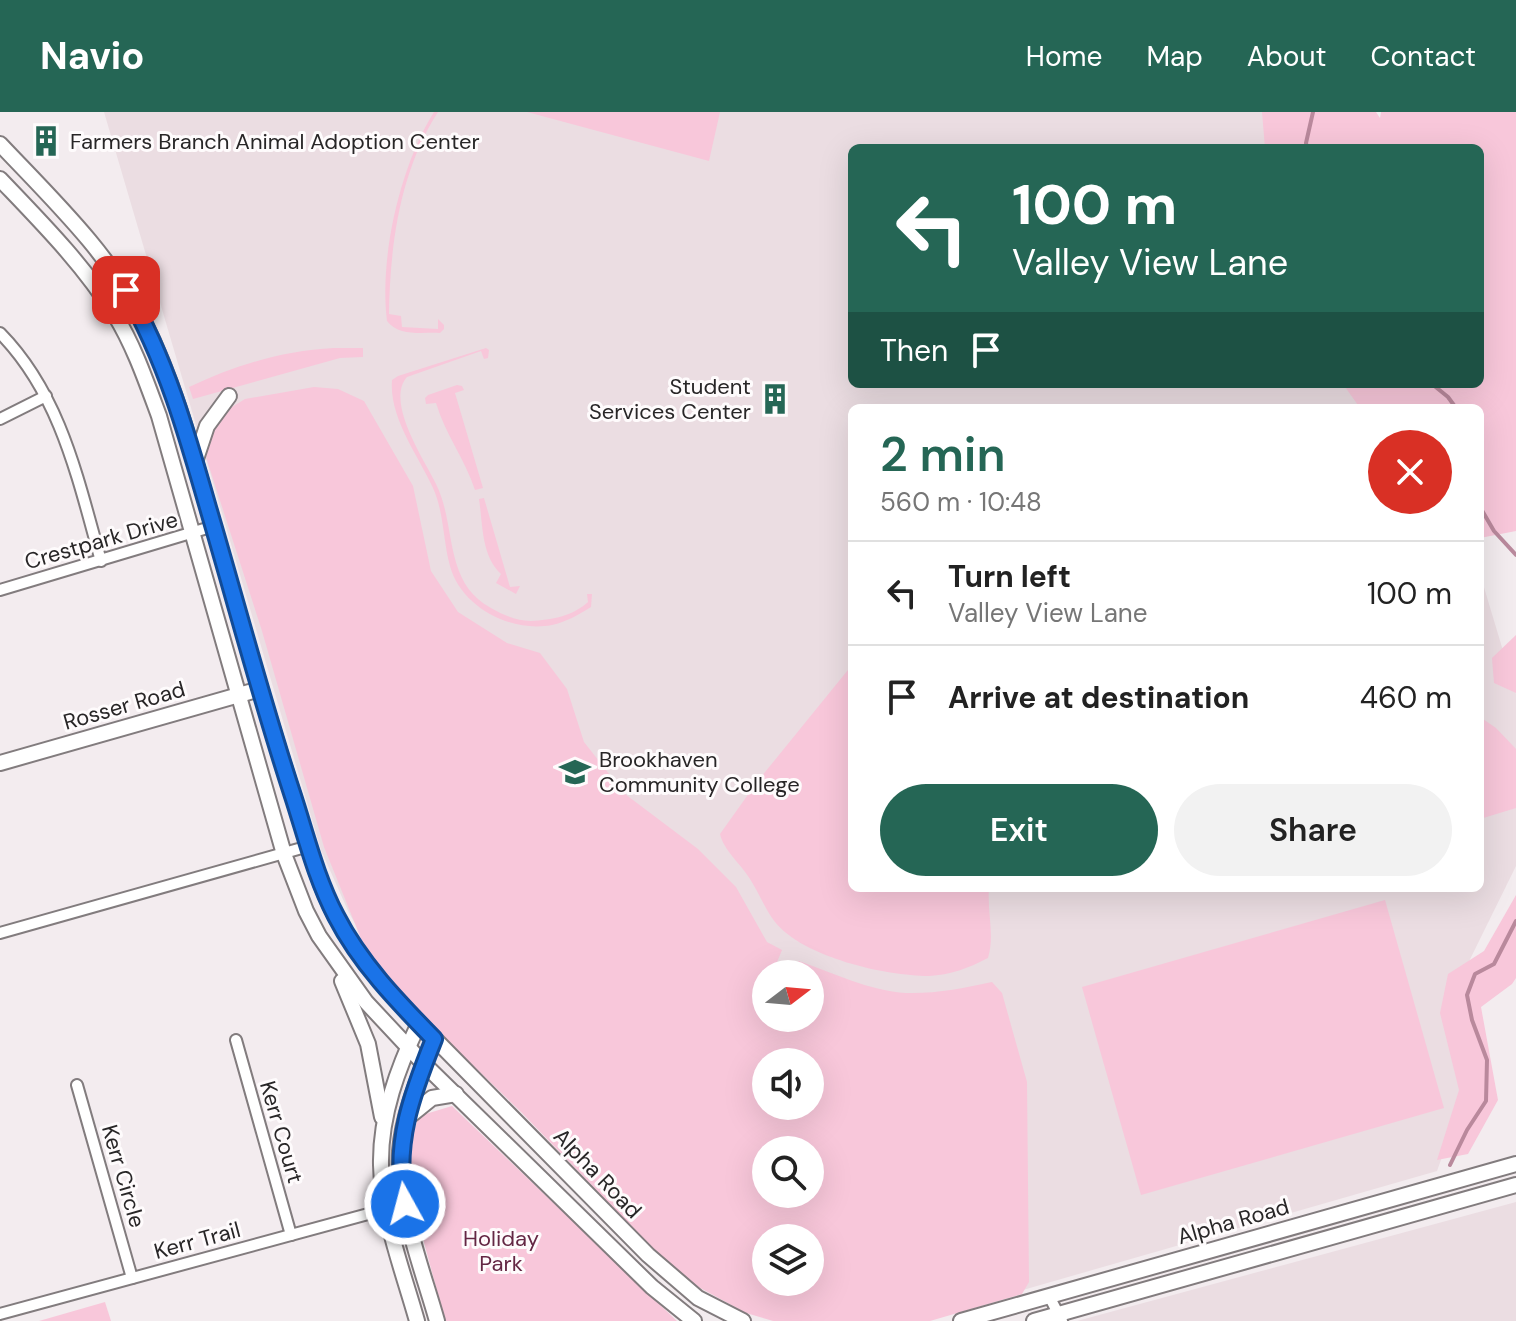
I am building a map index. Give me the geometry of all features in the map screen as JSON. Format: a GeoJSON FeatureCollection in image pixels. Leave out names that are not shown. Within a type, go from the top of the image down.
{"type":"FeatureCollection","features":[{"type":"Feature","properties":{"kind":"main road","name":"Alpha Road"},"geometry":{"type":"LineString","coordinates":[[0,144],[82,232],[126,290],[143,320],[166,373],[309,846],[323,890],[337,919],[383,985],[648,1255],[698,1298],[743,1321]]}},
{"type":"Feature","properties":{"kind":"main road"},"geometry":{"type":"LineString","coordinates":[[0,179],[65,249],[114,313],[141,368],[159,416],[284,854],[306,911],[334,958],[368,1044],[384,1131]]}},
{"type":"Feature","properties":{"kind":"main road"},"geometry":{"type":"LineString","coordinates":[[195,463],[207,426],[229,396]]}},
{"type":"Feature","properties":{"kind":"main road","name":"Rosser Road"},"geometry":{"type":"LineString","coordinates":[[0,763],[260,689]]}},
{"type":"Feature","properties":{"kind":"main road","name":"Alpha Road"},"geometry":{"type":"LineString","coordinates":[[334,958],[366,1002],[424,1064],[652,1287],[694,1321]]}},
{"type":"Feature","properties":{"kind":"main road"},"geometry":{"type":"LineString","coordinates":[[417,1321],[386,1208],[381,1166],[391,1095],[419,1023]]}},
{"type":"Feature","properties":{"kind":"main road"},"geometry":{"type":"LineString","coordinates":[[434,1039],[405,1119],[400,1151],[405,1204],[437,1321]]}},
{"type":"Feature","properties":{"kind":"main road"},"geometry":{"type":"LineString","coordinates":[[405,1119],[432,1098],[456,1094]]}},
{"type":"Feature","properties":{"kind":"main road","name":"Alpha Road"},"geometry":{"type":"LineString","coordinates":[[961,1321],[1516,1164]]}},
{"type":"Feature","properties":{"kind":"main road","name":"Alpha Road"},"geometry":{"type":"LineString","coordinates":[[1034,1321],[1055,1318],[1516,1185]]}},
{"type":"Feature","properties":{"kind":"street"},"geometry":{"type":"LineString","coordinates":[[0,333],[29,367],[46,396],[68,446],[101,561]]}},
{"type":"Feature","properties":{"kind":"street"},"geometry":{"type":"LineString","coordinates":[[0,419],[46,396]]}},
{"type":"Feature","properties":{"kind":"street","name":"Crestpark Drive"},"geometry":{"type":"LineString","coordinates":[[0,590],[214,526]]}},
{"type":"Feature","properties":{"kind":"street"},"geometry":{"type":"LineString","coordinates":[[0,933],[309,846]]}},
{"type":"Feature","properties":{"kind":"street","name":"Kerr Court"},"geometry":{"type":"LineString","coordinates":[[236,1040],[291,1235]]}},
{"type":"Feature","properties":{"kind":"street","name":"Kerr Circle"},"geometry":{"type":"LineString","coordinates":[[77,1085],[132,1278]]}},
{"type":"Feature","properties":{"kind":"street","name":"Kerr Trail"},"geometry":{"type":"LineString","coordinates":[[0,1314],[405,1204]]}},
{"type":"Feature","properties":{"kind":"street"},"geometry":{"type":"LineString","coordinates":[[1049,1296],[1055,1318]]}},
{"type":"Feature","properties":{"kind":"shaded area","name":"Brookhaven Community College"},"geometry":{"type":"Polygon","coordinates":[[[104,112],[1272,112],[1273,144],[848,144],[848,388],[1358,388],[1370,404],[848,404],[848,892],[1484,892],[1484,587],[1516,694],[1516,866],[1447,1006],[1466,1090],[1437,1171],[915,1321],[785,1321],[583,1171],[381,968],[349,913],[321,850],[104,112]]]}},
{"type":"Feature","properties":{"kind":"shaded area"},"geometry":{"type":"Polygon","coordinates":[[[1516,1202],[1516,1321],[1077,1321],[1516,1202]]]}},
{"type":"Feature","properties":{"kind":"green space"},"geometry":{"type":"Polygon","coordinates":[[[434,112],[438,112],[414,159],[400,209],[392,262],[389,314],[401,316],[402,327],[438,329],[438,319],[444,329],[440,333],[411,333],[387,321],[386,269],[402,185],[434,112]]]}},
{"type":"Feature","properties":{"kind":"green space"},"geometry":{"type":"Polygon","coordinates":[[[527,112],[720,112],[709,161],[527,112]]]}},
{"type":"Feature","properties":{"kind":"green space"},"geometry":{"type":"Polygon","coordinates":[[[1262,112],[1376,112],[1380,118],[1381,112],[1516,112],[1516,531],[1484,537],[1484,404],[1357,404],[1346,388],[1484,388],[1484,144],[1265,144],[1262,112]]]}},
{"type":"Feature","properties":{"kind":"green space"},"geometry":{"type":"Polygon","coordinates":[[[334,348],[363,348],[363,357],[340,358],[193,399],[189,387],[259,360],[334,348]]]}},
{"type":"Feature","properties":{"kind":"green space"},"geometry":{"type":"Polygon","coordinates":[[[486,348],[489,350],[488,358],[484,359],[481,351],[407,377],[401,388],[403,415],[442,500],[458,568],[465,584],[476,597],[505,615],[531,621],[569,614],[588,602],[587,594],[592,594],[591,607],[552,625],[520,625],[505,621],[476,605],[465,594],[450,566],[437,497],[395,408],[392,380],[398,376],[486,348]]]}},
{"type":"Feature","properties":{"kind":"green space"},"geometry":{"type":"Polygon","coordinates":[[[457,385],[464,390],[455,393],[483,488],[475,490],[436,403],[426,404],[428,395],[457,385]]]}},
{"type":"Feature","properties":{"kind":"green space"},"geometry":{"type":"Polygon","coordinates":[[[314,387],[338,389],[364,401],[413,486],[431,571],[458,612],[507,643],[540,653],[567,689],[584,742],[625,794],[698,849],[736,887],[767,942],[782,950],[778,960],[752,960],[752,1032],[824,1032],[824,970],[879,989],[906,993],[938,992],[992,982],[1002,993],[1027,1082],[1029,1282],[1022,1294],[930,1321],[773,1321],[746,1313],[680,1277],[522,1113],[424,1018],[364,946],[324,847],[262,631],[206,457],[211,420],[245,399],[314,387]]]}},
{"type":"Feature","properties":{"kind":"green space"},"geometry":{"type":"Polygon","coordinates":[[[484,498],[510,587],[520,586],[516,594],[496,583],[501,574],[490,558],[484,539],[479,499],[484,498]]]}},
{"type":"Feature","properties":{"kind":"green space"},"geometry":{"type":"Polygon","coordinates":[[[1516,635],[1516,693],[1494,683],[1492,658],[1516,635]]]}},
{"type":"Feature","properties":{"kind":"green space"},"geometry":{"type":"Polygon","coordinates":[[[848,670],[848,892],[989,892],[991,941],[988,958],[944,974],[911,975],[846,962],[805,945],[788,934],[768,912],[720,834],[757,782],[848,670]]]}},
{"type":"Feature","properties":{"kind":"green space"},"geometry":{"type":"Polygon","coordinates":[[[1484,720],[1516,749],[1516,808],[1484,818],[1484,720]]]}},
{"type":"Feature","properties":{"kind":"green space"},"geometry":{"type":"Polygon","coordinates":[[[1516,895],[1516,978],[1481,1007],[1498,1100],[1468,1154],[1437,1160],[1459,1090],[1440,1013],[1448,974],[1484,951],[1516,895]]]}},
{"type":"Feature","properties":{"kind":"green space"},"geometry":{"type":"Polygon","coordinates":[[[1385,900],[1444,1108],[1141,1195],[1082,987],[1385,900]]]}},
{"type":"Feature","properties":{"kind":"green space","name":"Holiday Park"},"geometry":{"type":"Polygon","coordinates":[[[452,1106],[677,1321],[445,1321],[409,1186],[407,1150],[419,1116],[452,1106]]]}},
{"type":"Feature","properties":{"kind":"green space"},"geometry":{"type":"Polygon","coordinates":[[[105,1302],[111,1321],[39,1321],[105,1302]]]}},
{"type":"Feature","properties":{"kind":"waterway"},"geometry":{"type":"LineString","coordinates":[[1306,144],[1313,112]]}},
{"type":"Feature","properties":{"kind":"waterway"},"geometry":{"type":"LineString","coordinates":[[1437,388],[1453,404]]}},
{"type":"Feature","properties":{"kind":"waterway"},"geometry":{"type":"LineString","coordinates":[[1484,514],[1494,531],[1516,555]]}},
{"type":"Feature","properties":{"kind":"waterway"},"geometry":{"type":"LineString","coordinates":[[1450,1165],[1486,1101],[1487,1060],[1472,1020],[1467,995],[1475,974],[1494,964],[1516,921]]}},
{"type":"Feature","properties":{"kind":"place","name":"Farmers Branch Animal Adoption Center"},"geometry":{"type":"Point","coordinates":[46,141]}},
{"type":"Feature","properties":{"kind":"place","name":"Student Services Center"},"geometry":{"type":"Point","coordinates":[775,399]}},
{"type":"Feature","properties":{"kind":"place","name":"Brookhaven Community College"},"geometry":{"type":"Point","coordinates":[575,772]}},
{"type":"Feature","properties":{"kind":"route"},"geometry":{"type":"LineString","coordinates":[[126,290],[156,348],[180,410],[281,760],[323,890],[360,955],[383,985],[434,1039],[405,1119],[400,1151],[405,1204]]}}]}
